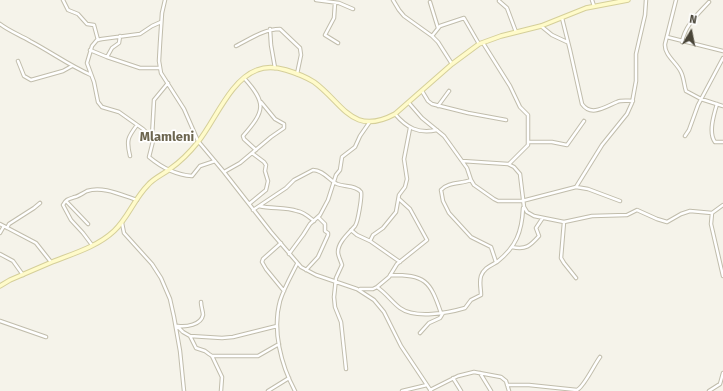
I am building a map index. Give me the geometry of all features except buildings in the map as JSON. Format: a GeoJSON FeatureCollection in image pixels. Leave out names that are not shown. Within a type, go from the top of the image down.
{"type":"FeatureCollection","features":[{"type":"Feature","properties":{"kind":"main road"},"geometry":{"type":"LineString","coordinates":[[0,286],[92,245],[114,231],[122,222],[142,191],[151,181],[170,170],[181,160],[198,141],[228,97],[244,78],[259,69],[270,67],[275,68],[297,74],[314,82],[348,114],[369,123],[384,120],[409,104],[421,90],[452,64],[481,43],[541,26],[578,10],[628,0]]}},
{"type":"Feature","properties":{"kind":"street"},"geometry":{"type":"LineString","coordinates":[[63,0],[68,10],[78,14],[86,24],[94,25],[98,40]]}},
{"type":"Feature","properties":{"kind":"street"},"geometry":{"type":"LineString","coordinates":[[165,0],[161,22],[160,68],[162,75],[184,109],[198,141],[297,264],[306,270],[357,289],[374,300],[384,312],[401,346],[431,391],[453,378],[468,372],[480,372],[501,377],[506,381],[509,391]]}},
{"type":"Feature","properties":{"kind":"street"},"geometry":{"type":"LineString","coordinates":[[316,0],[335,3],[353,9]]}},
{"type":"Feature","properties":{"kind":"street"},"geometry":{"type":"LineString","coordinates":[[394,0],[404,16],[432,36],[440,45],[452,64]]}},
{"type":"Feature","properties":{"kind":"street"},"geometry":{"type":"LineString","coordinates":[[592,0],[594,6]]}},
{"type":"Feature","properties":{"kind":"street"},"geometry":{"type":"LineString","coordinates":[[576,187],[602,145],[627,114],[632,101],[636,81],[636,54],[645,16],[646,0]]}},
{"type":"Feature","properties":{"kind":"street"},"geometry":{"type":"LineString","coordinates":[[676,0],[667,37],[665,47],[666,50],[681,72],[685,81],[686,91],[701,99],[723,106]]}},
{"type":"Feature","properties":{"kind":"street"},"geometry":{"type":"LineString","coordinates":[[499,1],[507,8],[516,32]]}},
{"type":"Feature","properties":{"kind":"street"},"geometry":{"type":"LineString","coordinates":[[430,2],[438,28]]}},
{"type":"Feature","properties":{"kind":"street"},"geometry":{"type":"LineString","coordinates":[[682,42],[685,31],[709,2]]}},
{"type":"Feature","properties":{"kind":"street"},"geometry":{"type":"LineString","coordinates":[[335,3],[334,18],[325,35],[338,43]]}},
{"type":"Feature","properties":{"kind":"street"},"geometry":{"type":"LineString","coordinates":[[432,36],[440,26],[464,18],[510,86],[520,107],[528,115],[529,142],[526,147],[508,164]]}},
{"type":"Feature","properties":{"kind":"street"},"geometry":{"type":"LineString","coordinates":[[562,18],[583,106],[587,109],[598,110],[618,102],[632,101]]}},
{"type":"Feature","properties":{"kind":"street"},"geometry":{"type":"LineString","coordinates":[[152,138],[147,132],[115,111],[100,106],[92,75],[87,63],[90,50],[98,40],[140,34],[161,22]]}},
{"type":"Feature","properties":{"kind":"street"},"geometry":{"type":"LineString","coordinates":[[0,24],[47,50],[72,66],[92,75]]}},
{"type":"Feature","properties":{"kind":"street"},"geometry":{"type":"LineString","coordinates":[[541,26],[552,36],[568,42]]}},
{"type":"Feature","properties":{"kind":"street"},"geometry":{"type":"LineString","coordinates":[[270,29],[275,68]]}},
{"type":"Feature","properties":{"kind":"street"},"geometry":{"type":"LineString","coordinates":[[236,46],[270,29],[282,30],[300,48],[301,55],[297,74]]}},
{"type":"Feature","properties":{"kind":"street"},"geometry":{"type":"LineString","coordinates":[[108,57],[112,48],[119,43],[120,36]]}},
{"type":"Feature","properties":{"kind":"street"},"geometry":{"type":"LineString","coordinates":[[667,37],[682,42],[723,51]]}},
{"type":"Feature","properties":{"kind":"street"},"geometry":{"type":"LineString","coordinates":[[90,50],[140,68],[160,68]]}},
{"type":"Feature","properties":{"kind":"street"},"geometry":{"type":"LineString","coordinates":[[685,136],[701,99],[723,58]]}},
{"type":"Feature","properties":{"kind":"street"},"geometry":{"type":"LineString","coordinates":[[18,61],[24,76],[31,80],[63,71],[72,66]]}},
{"type":"Feature","properties":{"kind":"street"},"geometry":{"type":"LineString","coordinates":[[224,172],[240,163],[285,127],[261,102],[244,78]]}},
{"type":"Feature","properties":{"kind":"street"},"geometry":{"type":"LineString","coordinates":[[168,83],[154,100],[153,141],[150,157],[181,175],[192,176],[200,166],[215,161]]}},
{"type":"Feature","properties":{"kind":"street"},"geometry":{"type":"LineString","coordinates":[[421,90],[430,103],[438,106],[506,120]]}},
{"type":"Feature","properties":{"kind":"street"},"geometry":{"type":"LineString","coordinates":[[438,106],[449,91]]}},
{"type":"Feature","properties":{"kind":"street"},"geometry":{"type":"LineString","coordinates":[[256,150],[246,141],[243,136],[259,116],[261,102]]}},
{"type":"Feature","properties":{"kind":"street"},"geometry":{"type":"LineString","coordinates":[[409,104],[422,118],[444,136],[470,173],[471,180],[476,187],[496,200],[522,201],[576,187],[588,189],[620,202]]}},
{"type":"Feature","properties":{"kind":"street"},"geometry":{"type":"LineString","coordinates":[[717,104],[712,138],[715,142],[723,142]]}},
{"type":"Feature","properties":{"kind":"street"},"geometry":{"type":"LineString","coordinates":[[395,114],[410,128],[420,130],[437,130]]}},
{"type":"Feature","properties":{"kind":"street"},"geometry":{"type":"LineString","coordinates":[[529,142],[552,142],[567,145],[584,121]]}},
{"type":"Feature","properties":{"kind":"street"},"geometry":{"type":"LineString","coordinates":[[289,254],[318,217],[328,200],[336,175],[340,170],[342,158],[355,147],[360,136],[369,123]]}},
{"type":"Feature","properties":{"kind":"street"},"geometry":{"type":"LineString","coordinates":[[130,156],[128,141],[129,136],[137,125]]}},
{"type":"Feature","properties":{"kind":"street"},"geometry":{"type":"LineString","coordinates":[[370,241],[396,212],[398,199],[405,187],[404,159],[410,128]]}},
{"type":"Feature","properties":{"kind":"street"},"geometry":{"type":"LineString","coordinates":[[249,204],[266,190],[268,181],[265,171],[266,165],[252,153]]}},
{"type":"Feature","properties":{"kind":"street"},"geometry":{"type":"LineString","coordinates":[[462,161],[508,164],[514,167],[520,174],[522,201],[525,209],[530,214],[564,222],[592,216],[627,215],[637,210],[667,222],[690,211],[712,213],[723,205]]}},
{"type":"Feature","properties":{"kind":"street"},"geometry":{"type":"LineString","coordinates":[[253,210],[286,188],[294,180],[313,170],[322,172],[334,182],[342,186],[356,188],[361,192],[362,198],[357,224],[346,236],[338,250],[342,265],[335,282],[334,302],[341,322],[346,369]]}},
{"type":"Feature","properties":{"kind":"street"},"geometry":{"type":"LineString","coordinates":[[471,180],[445,186],[441,190],[441,195],[449,213],[471,236],[491,247],[496,262]]}},
{"type":"Feature","properties":{"kind":"street"},"geometry":{"type":"LineString","coordinates":[[92,245],[67,214],[63,205],[66,201],[86,192],[96,190],[107,191],[137,200]]}},
{"type":"Feature","properties":{"kind":"street"},"geometry":{"type":"LineString","coordinates":[[357,289],[373,289],[377,287],[390,275],[400,262],[427,240],[410,210],[398,199]]}},
{"type":"Feature","properties":{"kind":"street"},"geometry":{"type":"LineString","coordinates":[[66,201],[88,224]]}},
{"type":"Feature","properties":{"kind":"street"},"geometry":{"type":"LineString","coordinates":[[0,233],[9,224],[40,203]]}},
{"type":"Feature","properties":{"kind":"street"},"geometry":{"type":"LineString","coordinates":[[377,287],[406,311],[428,314],[442,313],[465,308],[471,300],[481,295],[480,285],[482,274],[489,266],[496,262],[512,247],[519,235],[523,205]]}},
{"type":"Feature","properties":{"kind":"street"},"geometry":{"type":"LineString","coordinates":[[259,206],[271,209],[298,210],[314,221]]}},
{"type":"Feature","properties":{"kind":"street"},"geometry":{"type":"LineString","coordinates":[[712,213],[711,224],[723,276]]}},
{"type":"Feature","properties":{"kind":"street"},"geometry":{"type":"LineString","coordinates":[[306,270],[318,256],[328,235],[324,229],[326,224],[318,217]]}},
{"type":"Feature","properties":{"kind":"street"},"geometry":{"type":"LineString","coordinates":[[512,247],[526,248],[530,245],[539,236],[536,228],[542,218]]}},
{"type":"Feature","properties":{"kind":"street"},"geometry":{"type":"LineString","coordinates":[[122,222],[124,233]]}},
{"type":"Feature","properties":{"kind":"street"},"geometry":{"type":"LineString","coordinates":[[564,222],[561,258],[576,278]]}},
{"type":"Feature","properties":{"kind":"street"},"geometry":{"type":"LineString","coordinates":[[0,224],[36,243],[51,263]]}},
{"type":"Feature","properties":{"kind":"street"},"geometry":{"type":"LineString","coordinates":[[351,230],[357,236],[370,241],[400,262]]}},
{"type":"Feature","properties":{"kind":"street"},"geometry":{"type":"LineString","coordinates":[[114,231],[124,233],[152,264],[161,278],[171,303],[176,326],[182,363],[184,391]]}},
{"type":"Feature","properties":{"kind":"street"},"geometry":{"type":"LineString","coordinates":[[281,243],[263,259],[262,262],[284,291]]}},
{"type":"Feature","properties":{"kind":"street"},"geometry":{"type":"LineString","coordinates":[[0,254],[13,260],[23,275]]}},
{"type":"Feature","properties":{"kind":"street"},"geometry":{"type":"LineString","coordinates":[[295,391],[289,378],[279,344],[277,326],[278,309],[284,291],[297,264]]}},
{"type":"Feature","properties":{"kind":"street"},"geometry":{"type":"LineString","coordinates":[[390,275],[407,275],[420,278],[430,287],[435,295],[442,313],[440,318],[429,323],[420,333]]}},
{"type":"Feature","properties":{"kind":"street"},"geometry":{"type":"LineString","coordinates":[[176,326],[186,326],[199,322],[203,314],[201,302]]}},
{"type":"Feature","properties":{"kind":"street"},"geometry":{"type":"LineString","coordinates":[[0,321],[46,337]]}},
{"type":"Feature","properties":{"kind":"street"},"geometry":{"type":"LineString","coordinates":[[176,326],[190,336],[228,337],[277,326]]}},
{"type":"Feature","properties":{"kind":"street"},"geometry":{"type":"LineString","coordinates":[[190,336],[196,348],[205,350],[212,356],[222,377],[221,391]]}},
{"type":"Feature","properties":{"kind":"street"},"geometry":{"type":"LineString","coordinates":[[212,356],[258,356],[279,344]]}},
{"type":"Feature","properties":{"kind":"street"},"geometry":{"type":"LineString","coordinates":[[507,385],[529,385],[577,390],[583,386],[600,357]]}},
{"type":"Feature","properties":{"kind":"street"},"geometry":{"type":"LineString","coordinates":[[480,372],[491,391]]}},
{"type":"Feature","properties":{"kind":"street"},"geometry":{"type":"LineString","coordinates":[[709,391],[722,385],[723,373]]}},
{"type":"Feature","properties":{"kind":"street"},"geometry":{"type":"LineString","coordinates":[[268,391],[289,378]]}},
{"type":"Feature","properties":{"kind":"street"},"geometry":{"type":"LineString","coordinates":[[453,378],[461,391]]}},
{"type":"Feature","properties":{"kind":"street"},"geometry":{"type":"LineString","coordinates":[[402,391],[427,385]]}},
{"type":"Feature","properties":{"kind":"district","name":"Mlamleni"},"geometry":{"type":"Point","coordinates":[167,137]}}]}
